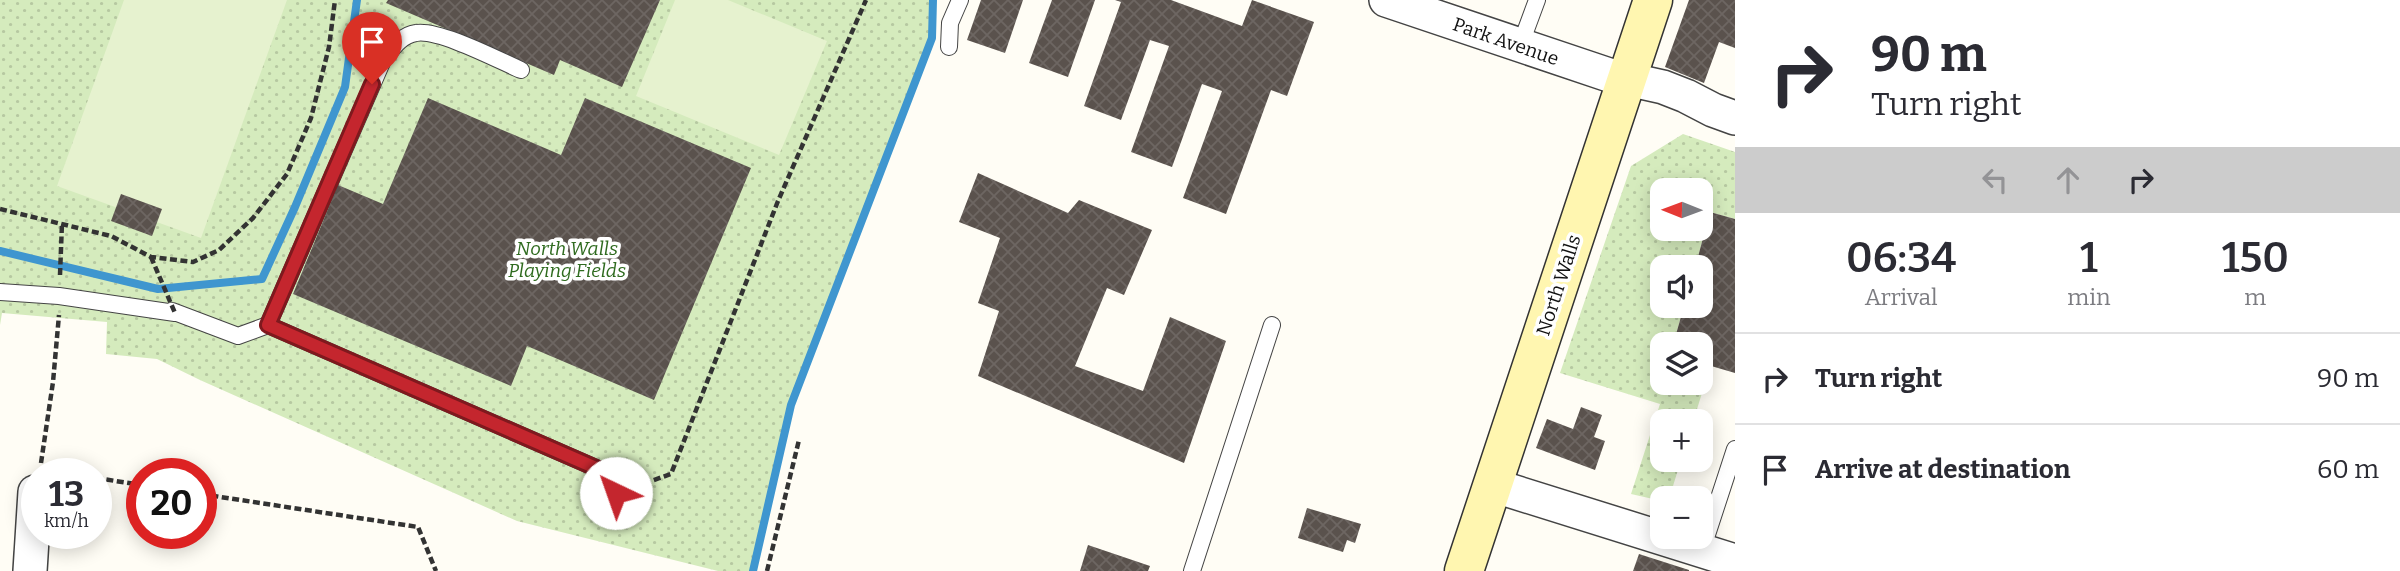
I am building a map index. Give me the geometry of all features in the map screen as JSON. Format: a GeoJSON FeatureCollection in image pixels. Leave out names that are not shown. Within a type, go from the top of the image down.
{"type":"FeatureCollection","features":[{"type":"Feature","properties":{"kind":"main road","name":"North Walls"},"geometry":{"type":"LineString","coordinates":[[1464,571],[1653,0]]}},
{"type":"Feature","properties":{"kind":"street","name":"Park Avenue"},"geometry":{"type":"LineString","coordinates":[[1386,0],[1626,80],[1663,87],[1724,114]]}},
{"type":"Feature","properties":{"kind":"street"},"geometry":{"type":"LineString","coordinates":[[1492,485],[1735,561]]}},
{"type":"Feature","properties":{"kind":"street"},"geometry":{"type":"LineString","coordinates":[[30,571],[32,549]]}},
{"type":"Feature","properties":{"kind":"lane"},"geometry":{"type":"LineString","coordinates":[[949,47],[950,23],[960,0]]}},
{"type":"Feature","properties":{"kind":"lane"},"geometry":{"type":"LineString","coordinates":[[1520,46],[1537,0]]}},
{"type":"Feature","properties":{"kind":"lane"},"geometry":{"type":"LineString","coordinates":[[268,325],[383,60],[398,42],[416,33],[437,35],[521,70]]}},
{"type":"Feature","properties":{"kind":"lane"},"geometry":{"type":"LineString","coordinates":[[0,292],[59,296],[175,313]]}},
{"type":"Feature","properties":{"kind":"lane"},"geometry":{"type":"LineString","coordinates":[[175,313],[172,311],[238,336],[268,325],[596,468],[616,493]]}},
{"type":"Feature","properties":{"kind":"lane"},"geometry":{"type":"LineString","coordinates":[[1192,571],[1272,325]]}},
{"type":"Feature","properties":{"kind":"lane"},"geometry":{"type":"LineString","coordinates":[[1702,551],[1735,449]]}},
{"type":"Feature","properties":{"kind":"path"},"geometry":{"type":"LineString","coordinates":[[0,209],[111,236],[151,257],[193,261],[219,250],[253,218],[287,174],[311,118],[329,47],[335,0]]}},
{"type":"Feature","properties":{"kind":"path"},"geometry":{"type":"LineString","coordinates":[[616,493],[671,474],[778,201],[866,0]]}},
{"type":"Feature","properties":{"kind":"path"},"geometry":{"type":"LineString","coordinates":[[41,458],[53,382],[62,223]]}},
{"type":"Feature","properties":{"kind":"path"},"geometry":{"type":"LineString","coordinates":[[151,257],[175,313]]}},
{"type":"Feature","properties":{"kind":"path"},"geometry":{"type":"LineString","coordinates":[[767,571],[799,440]]}},
{"type":"Feature","properties":{"kind":"path"},"geometry":{"type":"LineString","coordinates":[[217,496],[418,527],[436,571]]}},
{"type":"Feature","properties":{"kind":"green space","name":"North Walls Playing Fields"},"geometry":{"type":"Polygon","coordinates":[[[0,0],[933,0],[932,38],[791,405],[753,571],[718,571],[517,521],[157,359],[106,354],[107,322],[2,313],[0,325],[0,0]]]}},
{"type":"Feature","properties":{"kind":"green space"},"geometry":{"type":"Polygon","coordinates":[[[124,0],[287,0],[201,238],[57,186],[124,0]]]}},
{"type":"Feature","properties":{"kind":"green space"},"geometry":{"type":"Polygon","coordinates":[[[675,0],[728,0],[827,41],[779,155],[636,96],[675,0]]]}},
{"type":"Feature","properties":{"kind":"green space"},"geometry":{"type":"Polygon","coordinates":[[[1683,134],[1735,152],[1735,219],[1713,213],[1713,178],[1650,178],[1650,242],[1702,242],[1698,255],[1650,255],[1650,318],[1681,318],[1677,332],[1650,332],[1650,395],[1701,395],[1697,409],[1658,409],[1660,404],[1560,373],[1631,166],[1683,134]]]}},
{"type":"Feature","properties":{"kind":"green space"},"geometry":{"type":"Polygon","coordinates":[[[1650,435],[1650,472],[1677,472],[1673,486],[1650,486],[1650,498],[1631,494],[1650,435]]]}},
{"type":"Feature","properties":{"kind":"building"},"geometry":{"type":"Polygon","coordinates":[[[388,0],[660,0],[622,87],[560,60],[554,75],[386,3],[388,0]]]}},
{"type":"Feature","properties":{"kind":"building"},"geometry":{"type":"Polygon","coordinates":[[[981,0],[1023,0],[1005,53],[967,40],[981,0]]]}},
{"type":"Feature","properties":{"kind":"building"},"geometry":{"type":"Polygon","coordinates":[[[1052,0],[1095,0],[1068,77],[1029,63],[1052,0]]]}},
{"type":"Feature","properties":{"kind":"building"},"geometry":{"type":"Polygon","coordinates":[[[1115,0],[1171,0],[1242,26],[1252,0],[1314,22],[1287,96],[1271,90],[1226,214],[1183,198],[1222,91],[1202,84],[1172,167],[1131,152],[1169,46],[1150,40],[1121,120],[1084,106],[1121,2],[1115,0]]]}},
{"type":"Feature","properties":{"kind":"building"},"geometry":{"type":"Polygon","coordinates":[[[1689,0],[1735,0],[1735,48],[1719,42],[1704,83],[1665,67],[1689,0]]]}},
{"type":"Feature","properties":{"kind":"building"},"geometry":{"type":"Polygon","coordinates":[[[428,98],[561,155],[585,98],[751,168],[654,400],[527,346],[511,386],[293,294],[338,185],[383,204],[428,98]]]}},
{"type":"Feature","properties":{"kind":"building"},"geometry":{"type":"Polygon","coordinates":[[[978,173],[1068,213],[1079,200],[1152,230],[1124,295],[1107,288],[1075,366],[1143,391],[1170,317],[1226,341],[1184,463],[978,376],[999,311],[978,303],[1000,238],[959,222],[978,173]]]}},
{"type":"Feature","properties":{"kind":"building"},"geometry":{"type":"Polygon","coordinates":[[[121,194],[162,209],[152,236],[111,221],[121,194]]]}},
{"type":"Feature","properties":{"kind":"building"},"geometry":{"type":"Polygon","coordinates":[[[1713,213],[1735,219],[1735,373],[1713,367],[1713,332],[1677,332],[1681,318],[1713,318],[1713,255],[1698,255],[1702,242],[1713,242],[1713,213]]]}},
{"type":"Feature","properties":{"kind":"building"},"geometry":{"type":"Polygon","coordinates":[[[1581,407],[1602,415],[1594,437],[1605,441],[1595,470],[1536,448],[1547,419],[1573,429],[1581,407]]]}},
{"type":"Feature","properties":{"kind":"building"},"geometry":{"type":"Polygon","coordinates":[[[1307,508],[1361,524],[1355,543],[1347,540],[1343,552],[1298,538],[1307,508]]]}},
{"type":"Feature","properties":{"kind":"building"},"geometry":{"type":"Polygon","coordinates":[[[1088,545],[1150,566],[1148,571],[1080,571],[1088,545]]]}},
{"type":"Feature","properties":{"kind":"building"},"geometry":{"type":"Polygon","coordinates":[[[1639,554],[1689,570],[1689,571],[1633,571],[1639,554]]]}},
{"type":"Feature","properties":{"kind":"waterway"},"geometry":{"type":"LineString","coordinates":[[0,251],[158,289],[262,279],[345,87],[357,0]]}},
{"type":"Feature","properties":{"kind":"waterway"},"geometry":{"type":"LineString","coordinates":[[753,571],[791,405],[932,38],[933,0]]}},
{"type":"Feature","properties":{"kind":"route"},"geometry":{"type":"LineString","coordinates":[[372,84],[268,325],[596,468],[616,493]]}}]}
